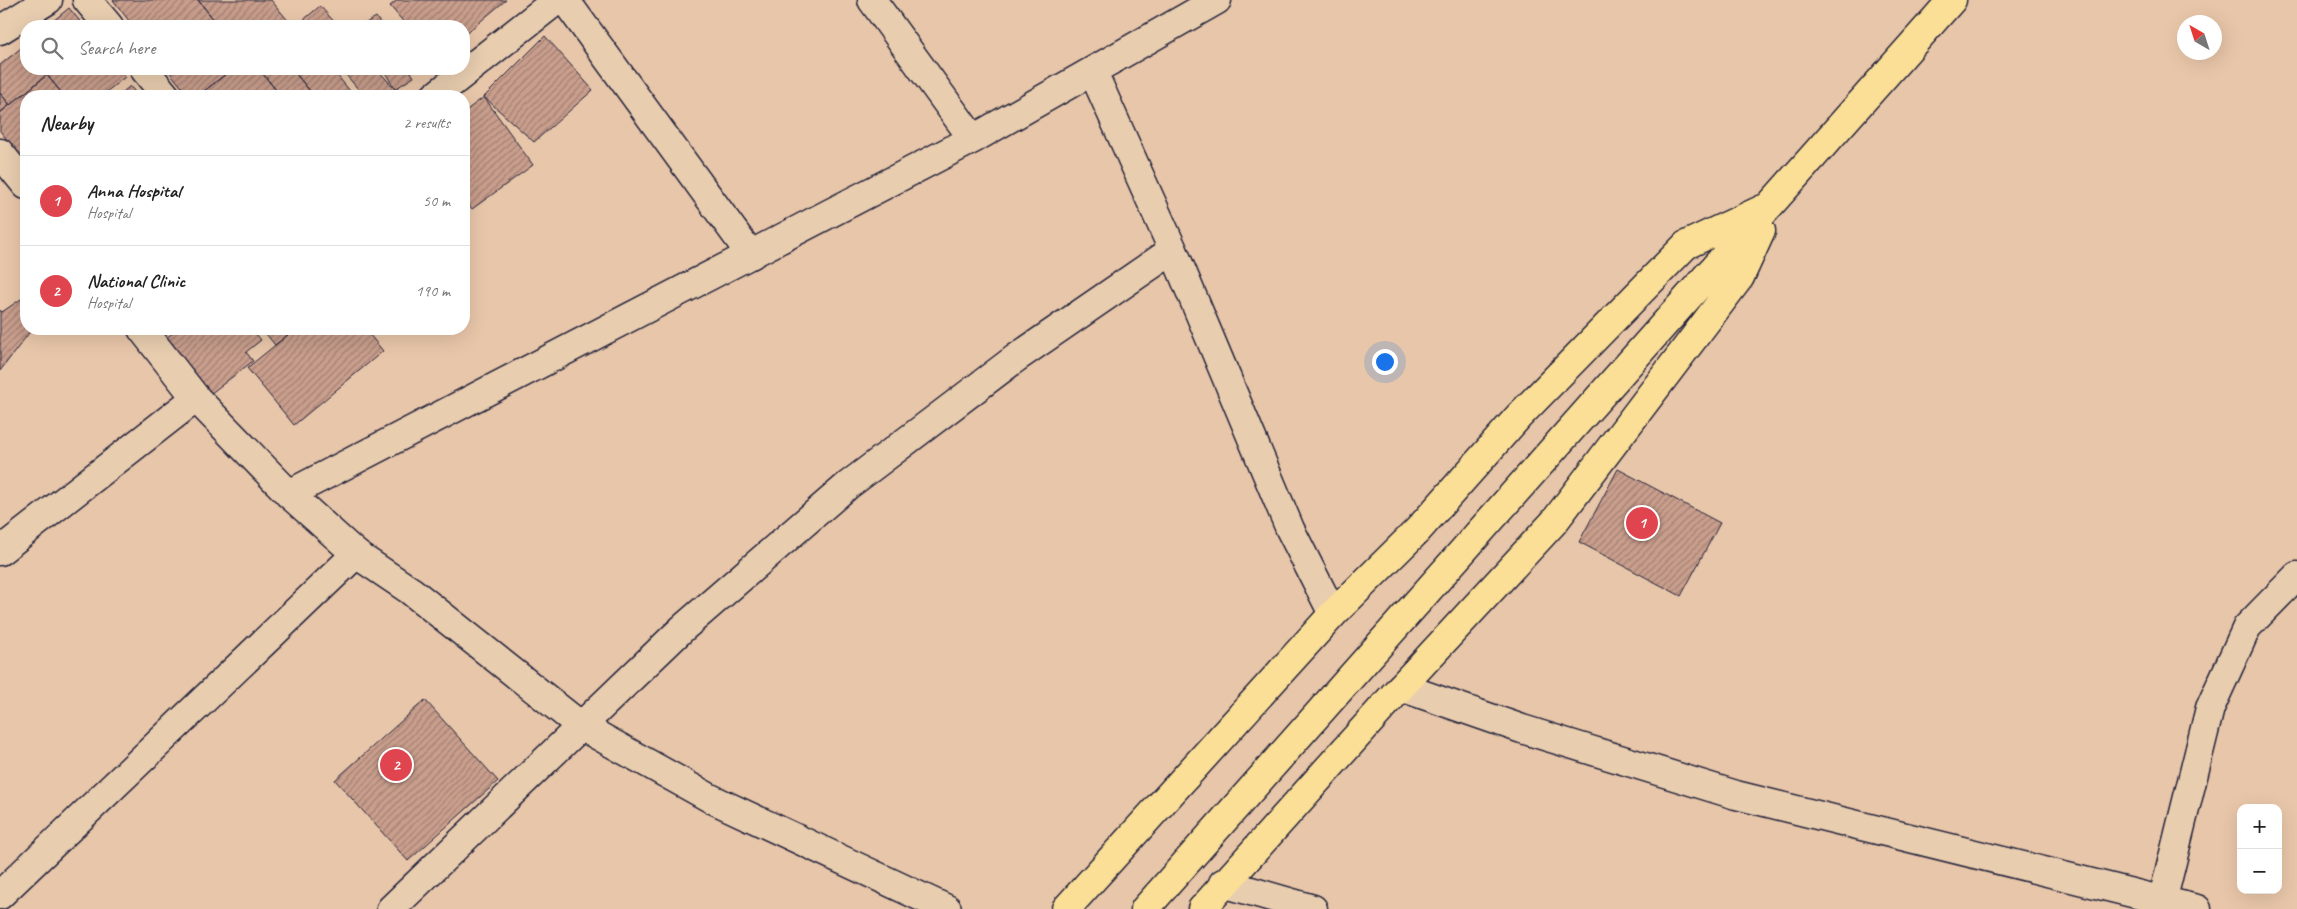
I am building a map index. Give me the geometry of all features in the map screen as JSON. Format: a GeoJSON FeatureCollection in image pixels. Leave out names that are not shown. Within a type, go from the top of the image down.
{"type":"FeatureCollection","features":[{"type":"Feature","properties":{"kind":"main road"},"geometry":{"type":"LineString","coordinates":[[1145,909],[1555,451],[1626,368],[1952,0]]}},
{"type":"Feature","properties":{"kind":"main road"},"geometry":{"type":"LineString","coordinates":[[1066,909],[1333,614],[1418,530],[1518,416],[1686,245],[1772,204]]}},
{"type":"Feature","properties":{"kind":"main road"},"geometry":{"type":"LineString","coordinates":[[1202,909],[1223,883],[1400,688],[1554,522],[1740,277],[1772,204]]}},
{"type":"Feature","properties":{"kind":"street"},"geometry":{"type":"LineString","coordinates":[[0,30],[48,0]]}},
{"type":"Feature","properties":{"kind":"street"},"geometry":{"type":"LineString","coordinates":[[87,0],[104,20]]}},
{"type":"Feature","properties":{"kind":"street"},"geometry":{"type":"LineString","coordinates":[[470,68],[557,0]]}},
{"type":"Feature","properties":{"kind":"street"},"geometry":{"type":"LineString","coordinates":[[565,0],[751,255]]}},
{"type":"Feature","properties":{"kind":"street"},"geometry":{"type":"LineString","coordinates":[[872,0],[973,139]]}},
{"type":"Feature","properties":{"kind":"street"},"geometry":{"type":"LineString","coordinates":[[289,494],[973,139],[1217,0]]}},
{"type":"Feature","properties":{"kind":"street"},"geometry":{"type":"LineString","coordinates":[[1093,72],[1173,250],[1290,528],[1333,614]]}},
{"type":"Feature","properties":{"kind":"street"},"geometry":{"type":"LineString","coordinates":[[149,75],[161,90]]}},
{"type":"Feature","properties":{"kind":"street"},"geometry":{"type":"LineString","coordinates":[[443,90],[462,75]]}},
{"type":"Feature","properties":{"kind":"street"},"geometry":{"type":"LineString","coordinates":[[0,153],[20,178]]}},
{"type":"Feature","properties":{"kind":"street"},"geometry":{"type":"LineString","coordinates":[[391,909],[683,628],[847,486],[1016,358],[1173,250]]}},
{"type":"Feature","properties":{"kind":"street"},"geometry":{"type":"LineString","coordinates":[[147,335],[196,398],[289,494],[356,554],[411,591],[581,726],[710,798],[947,909]]}},
{"type":"Feature","properties":{"kind":"street"},"geometry":{"type":"LineString","coordinates":[[0,551],[196,398]]}},
{"type":"Feature","properties":{"kind":"street"},"geometry":{"type":"LineString","coordinates":[[0,895],[356,554]]}},
{"type":"Feature","properties":{"kind":"street"},"geometry":{"type":"LineString","coordinates":[[2162,902],[2210,708],[2247,627],[2297,576]]}},
{"type":"Feature","properties":{"kind":"street"},"geometry":{"type":"LineString","coordinates":[[1400,688],[1522,729],[1736,795],[2162,902],[2197,909]]}},
{"type":"Feature","properties":{"kind":"street"},"geometry":{"type":"LineString","coordinates":[[1223,883],[1313,909]]}},
{"type":"Feature","properties":{"kind":"building"},"geometry":{"type":"Polygon","coordinates":[[[113,0],[198,0],[214,20],[128,20],[113,0]]]}},
{"type":"Feature","properties":{"kind":"building"},"geometry":{"type":"Polygon","coordinates":[[[198,0],[271,0],[288,20],[214,20],[198,0]]]}},
{"type":"Feature","properties":{"kind":"building"},"geometry":{"type":"Polygon","coordinates":[[[397,0],[506,0],[470,30],[470,20],[402,20],[390,6],[397,0]]]}},
{"type":"Feature","properties":{"kind":"building"},"geometry":{"type":"Polygon","coordinates":[[[320,6],[333,20],[303,20],[320,6]]]}},
{"type":"Feature","properties":{"kind":"building"},"geometry":{"type":"Polygon","coordinates":[[[69,8],[79,20],[54,20],[69,8]]]}},
{"type":"Feature","properties":{"kind":"building"},"geometry":{"type":"Polygon","coordinates":[[[545,36],[593,90],[534,142],[484,97],[545,36]]]}},
{"type":"Feature","properties":{"kind":"building"},"geometry":{"type":"Polygon","coordinates":[[[20,49],[20,75],[47,75],[28,90],[20,90],[20,97],[10,105],[0,93],[0,65],[20,49]]]}},
{"type":"Feature","properties":{"kind":"building"},"geometry":{"type":"Polygon","coordinates":[[[47,75],[123,75],[125,77],[109,90],[59,90],[47,75]]]}},
{"type":"Feature","properties":{"kind":"building"},"geometry":{"type":"Polygon","coordinates":[[[47,75],[59,90],[28,90],[47,75]]]}},
{"type":"Feature","properties":{"kind":"building"},"geometry":{"type":"Polygon","coordinates":[[[172,75],[224,75],[206,90],[184,90],[172,75]]]}},
{"type":"Feature","properties":{"kind":"building"},"geometry":{"type":"Polygon","coordinates":[[[224,75],[264,75],[276,90],[206,90],[224,75]]]}},
{"type":"Feature","properties":{"kind":"building"},"geometry":{"type":"Polygon","coordinates":[[[264,75],[297,75],[309,90],[276,90],[264,75]]]}},
{"type":"Feature","properties":{"kind":"building"},"geometry":{"type":"Polygon","coordinates":[[[297,75],[337,75],[349,90],[309,90],[297,75]]]}},
{"type":"Feature","properties":{"kind":"building"},"geometry":{"type":"Polygon","coordinates":[[[346,75],[382,75],[395,89],[394,90],[359,90],[346,75]]]}},
{"type":"Feature","properties":{"kind":"building"},"geometry":{"type":"Polygon","coordinates":[[[387,75],[413,75],[414,77],[395,89],[387,75]]]}},
{"type":"Feature","properties":{"kind":"building"},"geometry":{"type":"Polygon","coordinates":[[[130,86],[133,90],[125,90],[130,86]]]}},
{"type":"Feature","properties":{"kind":"building"},"geometry":{"type":"Polygon","coordinates":[[[0,93],[10,105],[0,113],[0,93]]]}},
{"type":"Feature","properties":{"kind":"building"},"geometry":{"type":"Polygon","coordinates":[[[20,97],[20,155],[0,131],[0,113],[20,97]]]}},
{"type":"Feature","properties":{"kind":"building"},"geometry":{"type":"Polygon","coordinates":[[[484,97],[533,165],[472,209],[470,206],[470,108],[484,97]]]}},
{"type":"Feature","properties":{"kind":"building"},"geometry":{"type":"Polygon","coordinates":[[[20,300],[20,335],[27,335],[0,371],[0,310],[2,312],[20,300]]]}},
{"type":"Feature","properties":{"kind":"building"},"geometry":{"type":"Polygon","coordinates":[[[170,335],[257,335],[261,340],[246,352],[253,361],[210,394],[166,338],[170,335]]]}},
{"type":"Feature","properties":{"kind":"building"},"geometry":{"type":"Polygon","coordinates":[[[267,335],[288,335],[275,345],[267,335]]]}},
{"type":"Feature","properties":{"kind":"building"},"geometry":{"type":"Polygon","coordinates":[[[288,335],[370,335],[383,351],[294,425],[247,368],[288,335]]]}},
{"type":"Feature","properties":{"kind":"building"},"geometry":{"type":"Polygon","coordinates":[[[1618,469],[1720,523],[1681,596],[1579,542],[1618,469]]]}},
{"type":"Feature","properties":{"kind":"building"},"geometry":{"type":"Polygon","coordinates":[[[425,700],[498,781],[408,861],[335,780],[425,700]]]}},
{"type":"Feature","properties":{"kind":"place","name":"Anna Hospital"},"geometry":{"type":"Point","coordinates":[1642,523]}},
{"type":"Feature","properties":{"kind":"place","name":"National Clinic"},"geometry":{"type":"Point","coordinates":[396,765]}}]}
